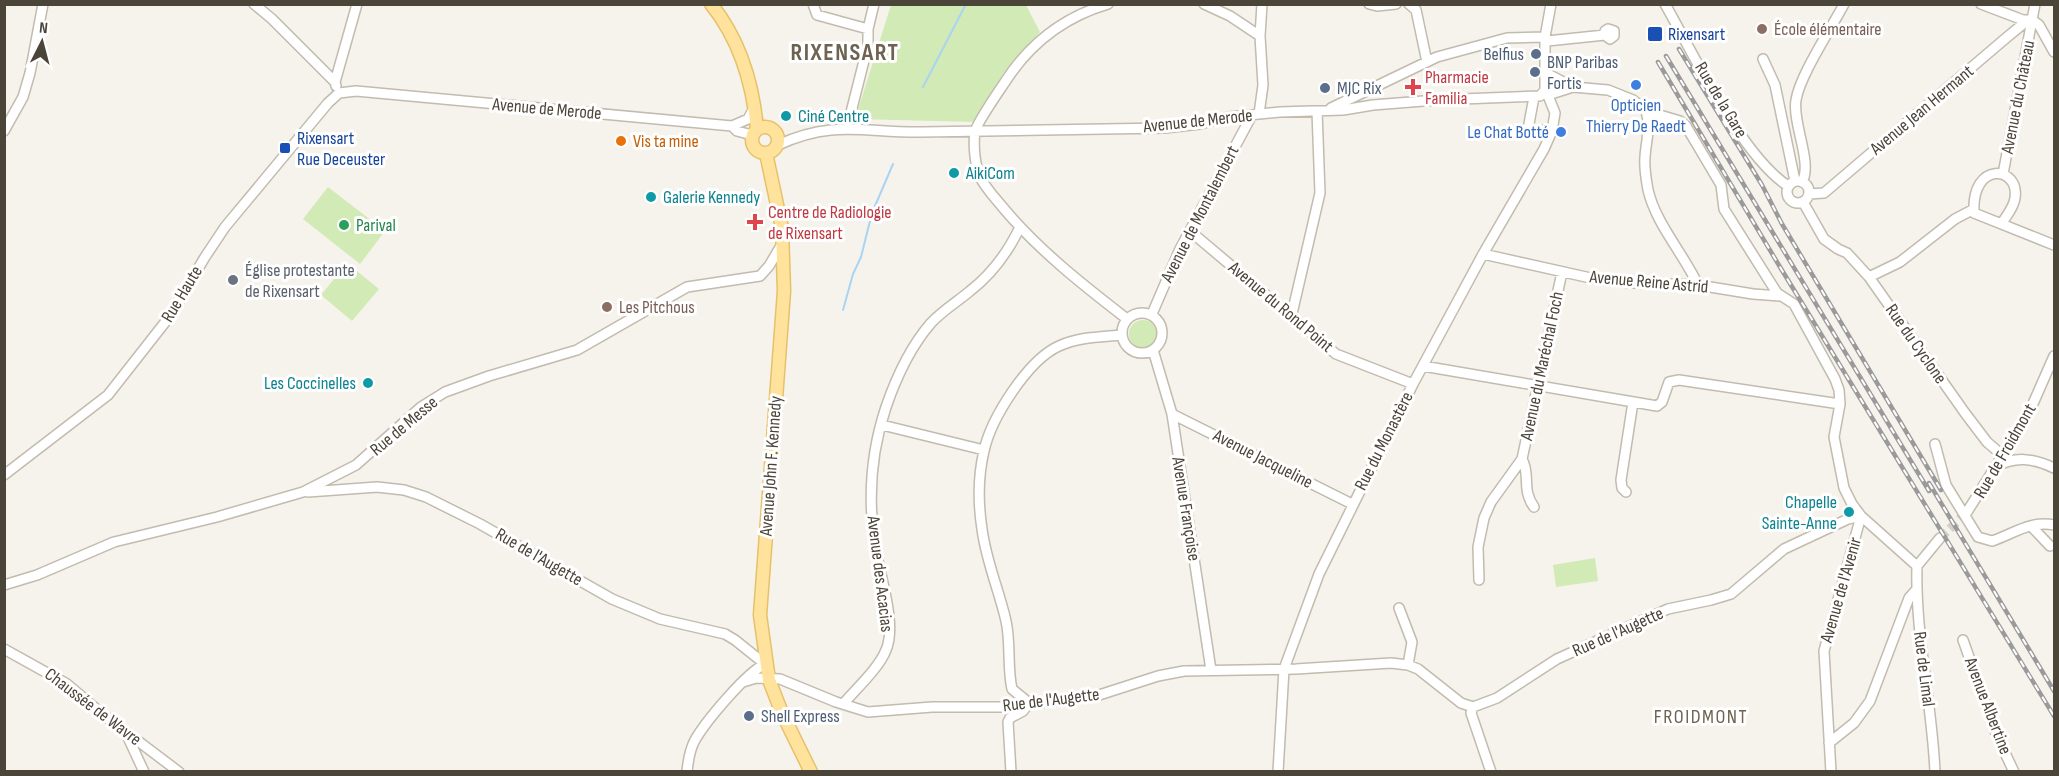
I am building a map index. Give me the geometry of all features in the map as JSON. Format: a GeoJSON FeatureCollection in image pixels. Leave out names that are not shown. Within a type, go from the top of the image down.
{"type":"FeatureCollection","features":[{"type":"Feature","properties":{"kind":"main road"},"geometry":{"type":"LineString","coordinates":[[711,4],[740,54],[755,107],[752,142],[756,150],[766,153],[771,152],[778,145],[777,133],[773,129],[762,126],[754,132]]}},
{"type":"Feature","properties":{"kind":"main road","name":"Avenue John F. Kennedy"},"geometry":{"type":"LineString","coordinates":[[766,153],[783,242],[784,291],[760,615],[769,680],[782,713],[811,771]]}},
{"type":"Feature","properties":{"kind":"street"},"geometry":{"type":"LineString","coordinates":[[4,131],[23,97],[43,4]]}},
{"type":"Feature","properties":{"kind":"street"},"geometry":{"type":"LineString","coordinates":[[254,4],[335,82],[339,93]]}},
{"type":"Feature","properties":{"kind":"street"},"geometry":{"type":"LineString","coordinates":[[335,82],[357,4]]}},
{"type":"Feature","properties":{"kind":"street"},"geometry":{"type":"LineString","coordinates":[[813,4],[817,15],[868,29]]}},
{"type":"Feature","properties":{"kind":"street"},"geometry":{"type":"LineString","coordinates":[[847,128],[868,45],[868,29],[874,4]]}},
{"type":"Feature","properties":{"kind":"street"},"geometry":{"type":"LineString","coordinates":[[1108,4],[1083,14],[1044,36],[1011,73],[975,131],[976,164],[981,178],[1020,227],[1071,276],[1127,319]]}},
{"type":"Feature","properties":{"kind":"street"},"geometry":{"type":"LineString","coordinates":[[1204,4],[1230,16],[1260,36]]}},
{"type":"Feature","properties":{"kind":"street"},"geometry":{"type":"LineString","coordinates":[[1255,115],[1263,85],[1260,36],[1262,4]]}},
{"type":"Feature","properties":{"kind":"street"},"geometry":{"type":"LineString","coordinates":[[1370,4],[1377,6],[1396,4]]}},
{"type":"Feature","properties":{"kind":"street"},"geometry":{"type":"LineString","coordinates":[[1409,4],[1416,10],[1427,62]]}},
{"type":"Feature","properties":{"kind":"street"},"geometry":{"type":"LineString","coordinates":[[1534,97],[1528,129],[1552,131],[1555,113],[1547,93],[1546,73],[1546,39],[1551,4]]}},
{"type":"Feature","properties":{"kind":"street","name":"Rue de la Gare"},"geometry":{"type":"LineString","coordinates":[[1665,4],[1722,104],[1747,142],[1776,178],[1795,183]]}},
{"type":"Feature","properties":{"kind":"street"},"geometry":{"type":"LineString","coordinates":[[1795,183],[1808,187],[1806,198],[1799,203],[1790,200],[1787,195],[1795,183],[1805,177],[1805,163],[1796,119],[1796,98],[1844,4]]}},
{"type":"Feature","properties":{"kind":"street"},"geometry":{"type":"LineString","coordinates":[[1981,4],[2023,20],[2032,20],[2039,25],[2055,52]]}},
{"type":"Feature","properties":{"kind":"street","name":"Avenue du Château"},"geometry":{"type":"LineString","coordinates":[[2002,174],[2035,4]]}},
{"type":"Feature","properties":{"kind":"street","name":"Avenue Jean Hermant"},"geometry":{"type":"LineString","coordinates":[[1806,198],[1824,193],[2006,38],[2032,20]]}},
{"type":"Feature","properties":{"kind":"street"},"geometry":{"type":"LineString","coordinates":[[1329,110],[1427,62],[1457,51],[1507,38],[1546,39],[1605,35]]}},
{"type":"Feature","properties":{"kind":"street"},"geometry":{"type":"LineString","coordinates":[[1763,59],[1775,85],[1795,183]]}},
{"type":"Feature","properties":{"kind":"street"},"geometry":{"type":"LineString","coordinates":[[1546,73],[1574,87],[1608,90],[1622,94],[1646,111],[1686,126],[1721,184],[1724,209],[1780,296],[1791,302],[1801,316],[1837,382],[1840,404],[1834,432],[1844,488],[1852,504],[1861,516],[1917,566],[1940,538]]}},
{"type":"Feature","properties":{"kind":"street","name":"Avenue de Merode"},"geometry":{"type":"LineString","coordinates":[[778,145],[797,136],[819,130],[847,128],[914,132],[1165,128],[1200,124],[1229,117],[1342,110],[1373,105],[1534,97],[1574,87]]}},
{"type":"Feature","properties":{"kind":"street"},"geometry":{"type":"LineString","coordinates":[[1370,90],[1369,98],[1373,105]]}},
{"type":"Feature","properties":{"kind":"street","name":"Avenue de Merode"},"geometry":{"type":"LineString","coordinates":[[339,93],[356,91],[732,126],[737,130],[754,132]]}},
{"type":"Feature","properties":{"kind":"street","name":"Rue Haute"},"geometry":{"type":"LineString","coordinates":[[5,474],[108,394],[170,316],[225,227],[328,103],[339,93]]}},
{"type":"Feature","properties":{"kind":"street"},"geometry":{"type":"LineString","coordinates":[[732,126],[748,119],[755,107]]}},
{"type":"Feature","properties":{"kind":"street"},"geometry":{"type":"LineString","coordinates":[[1291,318],[1320,193],[1317,111]]}},
{"type":"Feature","properties":{"kind":"street"},"geometry":{"type":"LineString","coordinates":[[1646,111],[1650,126],[1645,163],[1648,192],[1664,227],[1688,262],[1698,285]]}},
{"type":"Feature","properties":{"kind":"street","name":"Avenue de Montalembert"},"geometry":{"type":"LineString","coordinates":[[1152,315],[1180,249],[1255,115]]}},
{"type":"Feature","properties":{"kind":"street","name":"Rue du Monastère"},"geometry":{"type":"LineString","coordinates":[[1278,771],[1284,669],[1319,574],[1413,384],[1552,131]]}},
{"type":"Feature","properties":{"kind":"street"},"geometry":{"type":"LineString","coordinates":[[2002,223],[2012,208],[2015,194],[2013,183],[2002,174],[1994,173],[1981,180],[1975,192],[1974,213],[2055,245]]}},
{"type":"Feature","properties":{"kind":"street","name":"Rue du Cyclone"},"geometry":{"type":"LineString","coordinates":[[1806,198],[1824,240],[1847,253],[1869,277],[1965,413],[1987,442],[2002,455]]}},
{"type":"Feature","properties":{"kind":"street"},"geometry":{"type":"LineString","coordinates":[[1869,277],[1900,262],[1955,219],[1974,209]]}},
{"type":"Feature","properties":{"kind":"street","name":"Avenue des Acacias"},"geometry":{"type":"LineString","coordinates":[[843,704],[879,662],[886,651],[890,637],[872,517],[875,454],[886,407],[914,346],[939,316],[970,292],[997,266],[1020,227]]}},
{"type":"Feature","properties":{"kind":"street","name":"Avenue du Rond Point"},"geometry":{"type":"LineString","coordinates":[[1190,231],[1336,354],[1413,384]]}},
{"type":"Feature","properties":{"kind":"street","name":"Rue de Messe"},"geometry":{"type":"LineString","coordinates":[[4,585],[37,575],[114,542],[217,517],[303,492],[356,465],[421,408],[445,392],[489,376],[577,350],[687,287],[760,276],[769,266],[783,242]]}},
{"type":"Feature","properties":{"kind":"street","name":"Avenue Reine Astrid"},"geometry":{"type":"LineString","coordinates":[[1483,254],[1604,280],[1698,285],[1780,296]]}},
{"type":"Feature","properties":{"kind":"street","name":"Avenue du Maréchal Foch"},"geometry":{"type":"LineString","coordinates":[[1479,580],[1478,547],[1484,518],[1491,502],[1522,459],[1562,272]]}},
{"type":"Feature","properties":{"kind":"street"},"geometry":{"type":"LineString","coordinates":[[1137,314],[1152,315],[1162,328],[1160,343],[1148,352],[1133,351],[1122,340],[1121,335],[1127,319],[1137,314]]}},
{"type":"Feature","properties":{"kind":"street"},"geometry":{"type":"LineString","coordinates":[[1011,771],[1008,722],[1029,704],[1012,689],[1006,620],[985,550],[979,501],[984,450],[1012,391],[1043,355],[1074,340],[1121,335]]}},
{"type":"Feature","properties":{"kind":"street","name":"Avenue Françoise"},"geometry":{"type":"LineString","coordinates":[[1153,350],[1172,414],[1210,670]]}},
{"type":"Feature","properties":{"kind":"street","name":"Rue de Froidmont"},"geometry":{"type":"LineString","coordinates":[[1968,512],[2028,415],[2055,356]]}},
{"type":"Feature","properties":{"kind":"street"},"geometry":{"type":"LineString","coordinates":[[1423,366],[1659,405],[1669,382],[1678,380],[1840,404]]}},
{"type":"Feature","properties":{"kind":"street"},"geometry":{"type":"LineString","coordinates":[[1626,492],[1621,486],[1621,480],[1633,402]]}},
{"type":"Feature","properties":{"kind":"street","name":"Avenue Jacqueline"},"geometry":{"type":"LineString","coordinates":[[1172,414],[1352,504]]}},
{"type":"Feature","properties":{"kind":"street"},"geometry":{"type":"LineString","coordinates":[[882,425],[984,450]]}},
{"type":"Feature","properties":{"kind":"street","name":"Rue de Froidmont"},"geometry":{"type":"LineString","coordinates":[[1935,444],[1946,485],[1978,537],[1992,541],[2031,526],[2055,525]]}},
{"type":"Feature","properties":{"kind":"street","name":"Avenue du Maréchal Foch"},"geometry":{"type":"LineString","coordinates":[[1522,459],[1525,465],[1527,497],[1534,507]]}},
{"type":"Feature","properties":{"kind":"street"},"geometry":{"type":"LineString","coordinates":[[1994,468],[2010,460],[2028,459],[2055,468]]}},
{"type":"Feature","properties":{"kind":"street","name":"Rue de l'Augette"},"geometry":{"type":"LineString","coordinates":[[303,492],[377,487],[404,490],[426,497],[488,528],[612,599],[660,619],[725,634],[735,639],[765,664]]}},
{"type":"Feature","properties":{"kind":"street","name":"Rue de l'Augette"},"geometry":{"type":"LineString","coordinates":[[743,682],[756,678],[780,679],[868,712],[932,706],[1004,707],[1096,696],[1158,676],[1184,671],[1381,664],[1408,665],[1428,675],[1461,703],[1473,707],[1497,698],[1557,659],[1668,609],[1731,594],[1784,549],[1840,523],[1861,516]]}},
{"type":"Feature","properties":{"kind":"street","name":"Avenue de l'Avenir"},"geometry":{"type":"LineString","coordinates":[[1831,771],[1824,651],[1861,516]]}},
{"type":"Feature","properties":{"kind":"street"},"geometry":{"type":"LineString","coordinates":[[2031,526],[2050,546]]}},
{"type":"Feature","properties":{"kind":"street","name":"Rue de Limal"},"geometry":{"type":"LineString","coordinates":[[1917,566],[1918,624],[1932,729],[1935,771]]}},
{"type":"Feature","properties":{"kind":"street"},"geometry":{"type":"LineString","coordinates":[[1829,743],[1854,723],[1870,701],[1909,598],[1917,589]]}},
{"type":"Feature","properties":{"kind":"street"},"geometry":{"type":"LineString","coordinates":[[1399,608],[1412,642],[1408,665]]}},
{"type":"Feature","properties":{"kind":"street","name":"Avenue Albertine"},"geometry":{"type":"LineString","coordinates":[[1962,640],[1997,736],[2014,771]]}},
{"type":"Feature","properties":{"kind":"street","name":"Chaussée de Wavre"},"geometry":{"type":"LineString","coordinates":[[4,649],[55,676],[179,771]]}},
{"type":"Feature","properties":{"kind":"street"},"geometry":{"type":"LineString","coordinates":[[687,771],[694,741],[704,727],[750,674],[765,664]]}},
{"type":"Feature","properties":{"kind":"street"},"geometry":{"type":"LineString","coordinates":[[1473,707],[1471,713],[1491,771]]}},
{"type":"Feature","properties":{"kind":"street"},"geometry":{"type":"LineString","coordinates":[[125,731],[144,771]]}},
{"type":"Feature","properties":{"kind":"green space"},"geometry":{"type":"Polygon","coordinates":[[[891,5],[1026,5],[1040,32],[1003,74],[975,122],[855,119],[891,5]]]}},
{"type":"Feature","properties":{"kind":"green space","name":"Parival"},"geometry":{"type":"Polygon","coordinates":[[[328,187],[385,231],[360,264],[303,219],[328,187]]]}},
{"type":"Feature","properties":{"kind":"green space","name":"Parival"},"geometry":{"type":"Polygon","coordinates":[[[347,263],[379,289],[352,321],[321,295],[347,263]]]}},
{"type":"Feature","properties":{"kind":"green space"},"geometry":{"type":"Polygon","coordinates":[[[1143,320],[1153,324],[1157,334],[1153,344],[1143,348],[1133,344],[1129,334],[1133,324],[1143,320]]]}},
{"type":"Feature","properties":{"kind":"green space"},"geometry":{"type":"Polygon","coordinates":[[[1595,558],[1598,581],[1556,587],[1553,565],[1595,558]]]}},
{"type":"Feature","properties":{"kind":"waterway"},"geometry":{"type":"LineString","coordinates":[[923,87],[966,4]]}},
{"type":"Feature","properties":{"kind":"waterway"},"geometry":{"type":"LineString","coordinates":[[843,310],[853,274],[861,257],[872,213],[893,164]]}},
{"type":"Feature","properties":{"kind":"tunnel"},"geometry":{"type":"LineString","coordinates":[[1940,538],[1967,512]]}},
{"type":"Feature","properties":{"kind":"railway"},"geometry":{"type":"LineString","coordinates":[[1679,49],[1762,185],[1782,224],[1941,490]]}},
{"type":"Feature","properties":{"kind":"railway"},"geometry":{"type":"LineString","coordinates":[[1666,56],[1929,491]]}},
{"type":"Feature","properties":{"kind":"railway"},"geometry":{"type":"LineString","coordinates":[[1658,62],[1780,267],[2054,716]]}},
{"type":"Feature","properties":{"kind":"railway"},"geometry":{"type":"LineString","coordinates":[[1929,483],[2054,691]]}},
{"type":"Feature","properties":{"kind":"place","name":"École élémentaire"},"geometry":{"type":"Point","coordinates":[1762,29]}},
{"type":"Feature","properties":{"kind":"place","name":"Rixensart"},"geometry":{"type":"Point","coordinates":[1655,34]}},
{"type":"Feature","properties":{"kind":"place","name":"Belfius"},"geometry":{"type":"Point","coordinates":[1536,54]}},
{"type":"Feature","properties":{"kind":"place","name":"BNP Paribas Fortis"},"geometry":{"type":"Point","coordinates":[1535,72]}},
{"type":"Feature","properties":{"kind":"place","name":"Opticien Thierry De Raedt"},"geometry":{"type":"Point","coordinates":[1636,85]}},
{"type":"Feature","properties":{"kind":"place","name":"Pharmacie Familia"},"geometry":{"type":"Point","coordinates":[1413,87]}},
{"type":"Feature","properties":{"kind":"place","name":"MJC Rix"},"geometry":{"type":"Point","coordinates":[1325,88]}},
{"type":"Feature","properties":{"kind":"place","name":"Ciné Centre"},"geometry":{"type":"Point","coordinates":[786,116]}},
{"type":"Feature","properties":{"kind":"place","name":"Le Chat Botté"},"geometry":{"type":"Point","coordinates":[1561,132]}},
{"type":"Feature","properties":{"kind":"place","name":"Vis ta mine"},"geometry":{"type":"Point","coordinates":[621,141]}},
{"type":"Feature","properties":{"kind":"place","name":"Rixensart Rue Deceuster"},"geometry":{"type":"Point","coordinates":[285,148]}},
{"type":"Feature","properties":{"kind":"place","name":"AikiCom"},"geometry":{"type":"Point","coordinates":[954,173]}},
{"type":"Feature","properties":{"kind":"place","name":"Galerie Kennedy"},"geometry":{"type":"Point","coordinates":[651,197]}},
{"type":"Feature","properties":{"kind":"place","name":"Centre de Radiologie de Rixensart"},"geometry":{"type":"Point","coordinates":[755,222]}},
{"type":"Feature","properties":{"kind":"place","name":"Parival"},"geometry":{"type":"Point","coordinates":[344,225]}},
{"type":"Feature","properties":{"kind":"place","name":"Église protestante de Rixensart"},"geometry":{"type":"Point","coordinates":[233,280]}},
{"type":"Feature","properties":{"kind":"place","name":"Les Pitchous"},"geometry":{"type":"Point","coordinates":[607,307]}},
{"type":"Feature","properties":{"kind":"place","name":"Les Coccinelles"},"geometry":{"type":"Point","coordinates":[368,383]}},
{"type":"Feature","properties":{"kind":"place","name":"Chapelle Sainte-Anne"},"geometry":{"type":"Point","coordinates":[1849,512]}},
{"type":"Feature","properties":{"kind":"place","name":"Shell Express"},"geometry":{"type":"Point","coordinates":[749,716]}},
{"type":"Feature","properties":{"kind":"district","name":"RIXENSART"},"geometry":{"type":"Point","coordinates":[845,52]}},
{"type":"Feature","properties":{"kind":"district","name":"FROIDMONT"},"geometry":{"type":"Point","coordinates":[1701,717]}}]}
